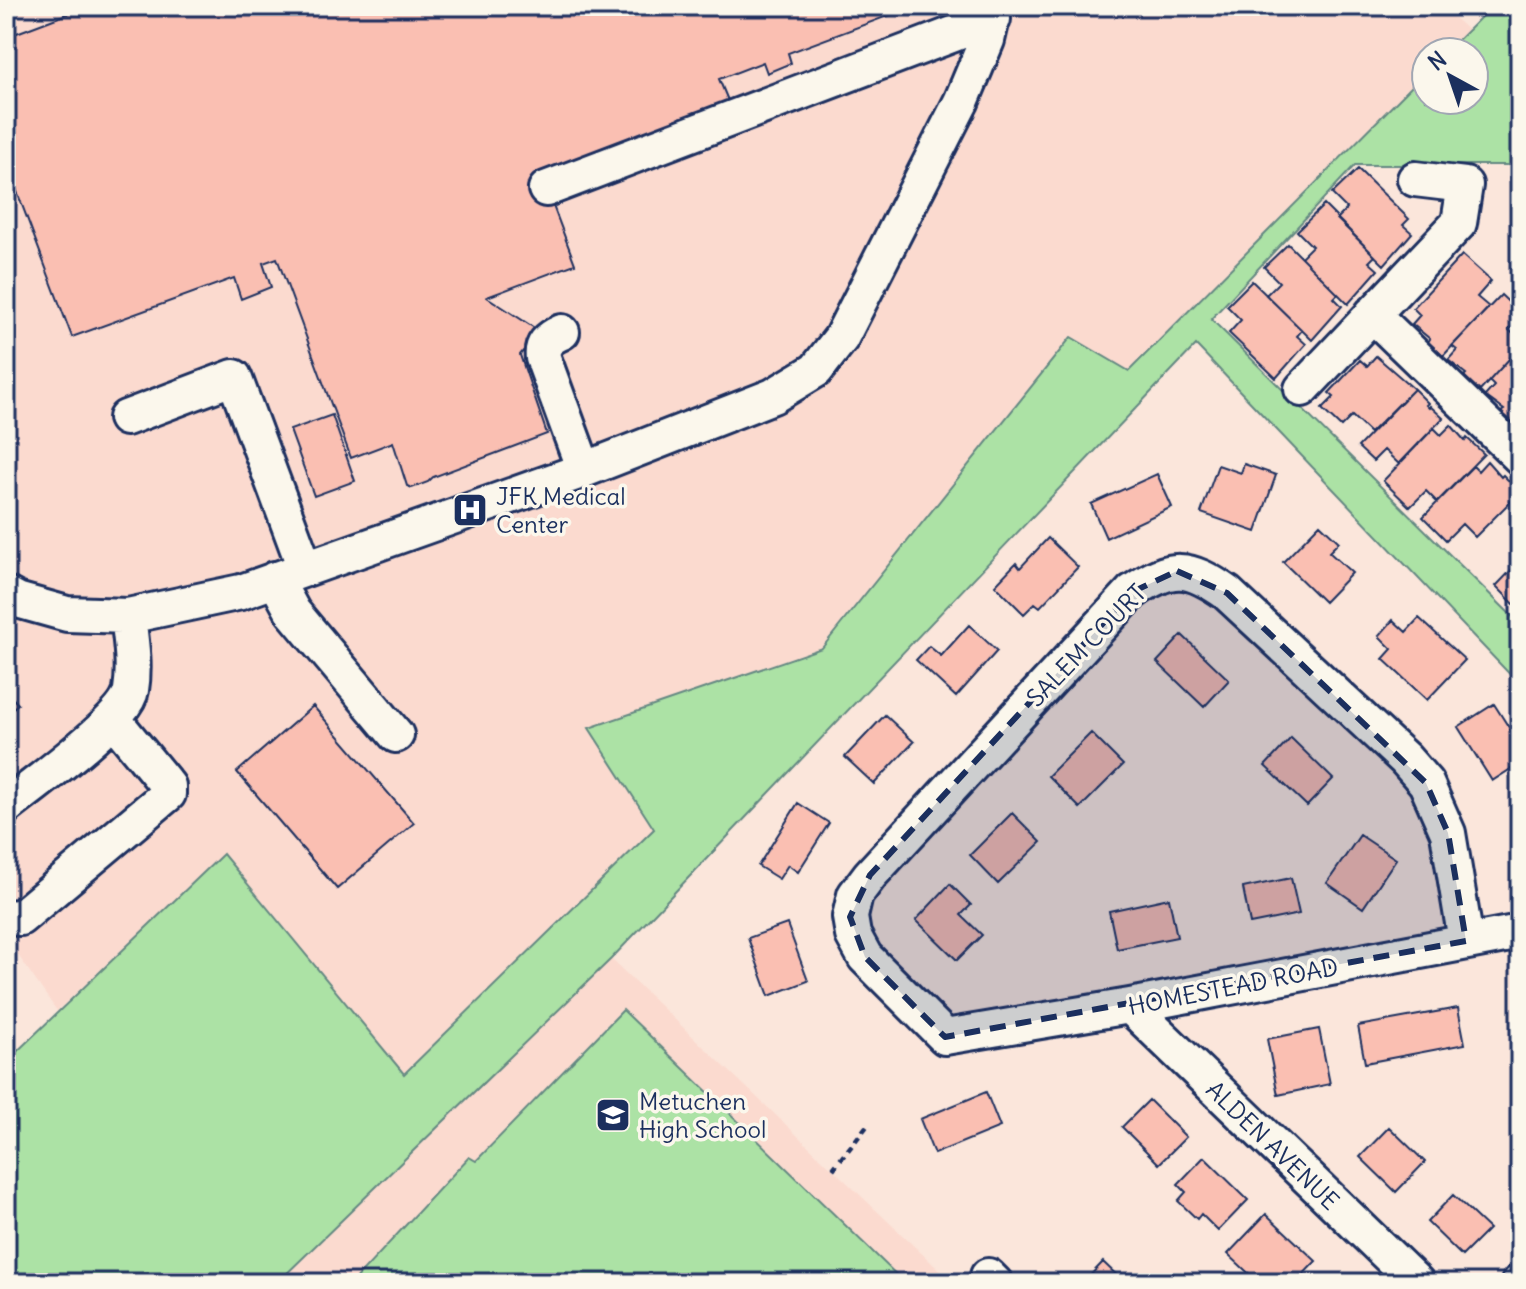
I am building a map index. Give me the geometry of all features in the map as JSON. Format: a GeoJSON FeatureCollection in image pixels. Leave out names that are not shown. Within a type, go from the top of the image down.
{"type":"FeatureCollection","features":[{"type":"Feature","properties":{"kind":"street"},"geometry":{"type":"LineString","coordinates":[[546,189],[994,12]]}},
{"type":"Feature","properties":{"kind":"street"},"geometry":{"type":"LineString","coordinates":[[6,594],[67,614],[128,616],[241,592],[584,470],[773,396],[816,370],[841,338],[961,102],[987,40],[994,12]]}},
{"type":"Feature","properties":{"kind":"street"},"geometry":{"type":"LineString","coordinates":[[1302,389],[1459,223],[1465,185],[1415,179]]}},
{"type":"Feature","properties":{"kind":"street"},"geometry":{"type":"LineString","coordinates":[[1372,314],[1520,457]]}},
{"type":"Feature","properties":{"kind":"street"},"geometry":{"type":"LineString","coordinates":[[562,332],[552,336],[545,344],[543,358],[584,470]]}},
{"type":"Feature","properties":{"kind":"street"},"geometry":{"type":"LineString","coordinates":[[126,418],[234,377],[290,573],[293,612],[396,735]]}},
{"type":"Feature","properties":{"kind":"street","name":"SALEM COURT"},"geometry":{"type":"LineString","coordinates":[[945,1037],[865,957],[853,935],[850,917],[855,895],[870,875],[1132,592],[1154,577],[1177,571],[1195,574],[1227,593],[1405,759],[1426,783],[1448,833],[1466,941]]}},
{"type":"Feature","properties":{"kind":"street"},"geometry":{"type":"LineString","coordinates":[[6,807],[113,719],[131,693],[132,653],[128,616]]}},
{"type":"Feature","properties":{"kind":"street"},"geometry":{"type":"LineString","coordinates":[[6,917],[20,918],[168,794],[168,786],[113,719]]}},
{"type":"Feature","properties":{"kind":"street","name":"HOMESTEAD ROAD"},"geometry":{"type":"LineString","coordinates":[[945,1037],[1130,1006],[1520,932]]}},
{"type":"Feature","properties":{"kind":"street","name":"ALDEN AVENUE"},"geometry":{"type":"LineString","coordinates":[[1130,1006],[1417,1283]]}},
{"type":"Feature","properties":{"kind":"path"},"geometry":{"type":"LineString","coordinates":[[833,1169],[870,1122]]}},
{"type":"Feature","properties":{"kind":"highlighted area"},"geometry":{"type":"Polygon","coordinates":[[[1177,571],[1227,593],[1426,783],[1448,833],[1466,941],[945,1037],[865,957],[850,917],[870,875],[1132,592],[1177,571]]]}},
{"type":"Feature","properties":{"kind":"shaded area","name":"JFK Medical Center"},"geometry":{"type":"Polygon","coordinates":[[[6,6],[1441,6],[1468,30],[1462,36],[1410,36],[1410,88],[1129,371],[1071,337],[822,648],[590,728],[654,829],[403,1075],[223,855],[57,1011],[6,938],[6,6]]]}},
{"type":"Feature","properties":{"kind":"shaded area","name":"Metuchen High School"},"geometry":{"type":"Polygon","coordinates":[[[611,959],[953,1283],[277,1283],[611,959]]]}},
{"type":"Feature","properties":{"kind":"green space"},"geometry":{"type":"Polygon","coordinates":[[[1492,6],[1520,6],[1520,160],[1514,165],[1355,165],[1211,319],[1520,624],[1520,685],[1196,345],[611,959],[277,1283],[6,1283],[6,1062],[223,854],[404,1074],[654,829],[589,728],[822,648],[1071,337],[1129,371],[1410,88],[1410,116],[1490,116],[1490,36],[1462,36],[1492,6]]]}},
{"type":"Feature","properties":{"kind":"green space","name":"Metuchen High School"},"geometry":{"type":"Polygon","coordinates":[[[623,1010],[905,1283],[352,1283],[469,1157],[476,1161],[623,1010]]]}},
{"type":"Feature","properties":{"kind":"building"},"geometry":{"type":"Polygon","coordinates":[[[88,6],[890,6],[893,14],[788,53],[791,63],[767,73],[763,62],[719,79],[729,103],[544,182],[575,264],[487,297],[539,331],[520,355],[547,434],[433,477],[412,488],[407,486],[393,442],[351,458],[277,258],[263,263],[271,287],[241,299],[234,278],[72,337],[16,189],[6,192],[6,37],[88,6]]]}},
{"type":"Feature","properties":{"kind":"building"},"geometry":{"type":"Polygon","coordinates":[[[1358,169],[1409,219],[1403,225],[1412,233],[1384,265],[1337,219],[1347,209],[1332,194],[1358,169]]]}},
{"type":"Feature","properties":{"kind":"building"},"geometry":{"type":"Polygon","coordinates":[[[1324,205],[1375,256],[1369,262],[1378,270],[1348,304],[1301,257],[1312,246],[1297,231],[1324,205]]]}},
{"type":"Feature","properties":{"kind":"building"},"geometry":{"type":"Polygon","coordinates":[[[1288,244],[1338,294],[1334,298],[1342,306],[1312,340],[1266,295],[1279,282],[1264,267],[1288,244]]]}},
{"type":"Feature","properties":{"kind":"building"},"geometry":{"type":"Polygon","coordinates":[[[1462,255],[1491,281],[1477,297],[1489,307],[1443,356],[1428,342],[1430,339],[1412,324],[1420,315],[1413,308],[1462,255]]]}},
{"type":"Feature","properties":{"kind":"building"},"geometry":{"type":"Polygon","coordinates":[[[1252,281],[1302,330],[1297,336],[1306,344],[1276,378],[1229,333],[1241,320],[1227,306],[1252,281]]]}},
{"type":"Feature","properties":{"kind":"building"},"geometry":{"type":"Polygon","coordinates":[[[1501,295],[1520,313],[1520,319],[1509,330],[1520,340],[1520,347],[1480,391],[1464,376],[1466,374],[1448,360],[1457,350],[1452,346],[1501,295]]]}},
{"type":"Feature","properties":{"kind":"building"},"geometry":{"type":"Polygon","coordinates":[[[1520,347],[1520,423],[1517,426],[1501,412],[1504,410],[1485,396],[1494,386],[1489,381],[1520,347]]]}},
{"type":"Feature","properties":{"kind":"building"},"geometry":{"type":"Polygon","coordinates":[[[1376,356],[1414,389],[1370,433],[1352,416],[1341,427],[1322,409],[1334,397],[1329,393],[1360,360],[1367,366],[1376,356]]]}},
{"type":"Feature","properties":{"kind":"building"},"geometry":{"type":"Polygon","coordinates":[[[1414,389],[1429,408],[1443,418],[1399,464],[1384,450],[1373,461],[1358,447],[1414,389]]]}},
{"type":"Feature","properties":{"kind":"building"},"geometry":{"type":"Polygon","coordinates":[[[332,415],[355,481],[314,496],[290,430],[332,415]]]}},
{"type":"Feature","properties":{"kind":"building"},"geometry":{"type":"Polygon","coordinates":[[[1451,425],[1465,441],[1467,438],[1484,454],[1437,502],[1426,491],[1410,507],[1383,481],[1434,428],[1441,435],[1451,425]]]}},
{"type":"Feature","properties":{"kind":"building"},"geometry":{"type":"Polygon","coordinates":[[[1487,461],[1520,492],[1475,537],[1462,524],[1446,540],[1423,517],[1473,466],[1478,471],[1487,461]]]}},
{"type":"Feature","properties":{"kind":"building"},"geometry":{"type":"Polygon","coordinates":[[[1244,464],[1276,475],[1256,532],[1201,513],[1218,465],[1241,473],[1244,464]]]}},
{"type":"Feature","properties":{"kind":"building"},"geometry":{"type":"Polygon","coordinates":[[[1157,474],[1172,507],[1106,538],[1091,504],[1157,474]]]}},
{"type":"Feature","properties":{"kind":"building"},"geometry":{"type":"Polygon","coordinates":[[[1320,524],[1339,542],[1329,552],[1352,573],[1324,602],[1283,562],[1320,524]]]}},
{"type":"Feature","properties":{"kind":"building"},"geometry":{"type":"Polygon","coordinates":[[[1048,538],[1078,567],[1040,607],[1035,603],[1024,614],[995,585],[1016,563],[1020,568],[1048,538]]]}},
{"type":"Feature","properties":{"kind":"building"},"geometry":{"type":"Polygon","coordinates":[[[1520,561],[1520,610],[1496,586],[1520,561]]]}},
{"type":"Feature","properties":{"kind":"building"},"geometry":{"type":"Polygon","coordinates":[[[1419,618],[1465,660],[1427,700],[1383,659],[1392,649],[1379,636],[1393,620],[1406,632],[1419,618]]]}},
{"type":"Feature","properties":{"kind":"building"},"geometry":{"type":"Polygon","coordinates":[[[969,625],[997,651],[956,697],[916,660],[929,646],[941,656],[969,625]]]}},
{"type":"Feature","properties":{"kind":"building"},"geometry":{"type":"Polygon","coordinates":[[[1182,635],[1229,680],[1204,707],[1157,662],[1182,635]]]}},
{"type":"Feature","properties":{"kind":"building"},"geometry":{"type":"Polygon","coordinates":[[[6,691],[18,704],[6,714],[6,691]]]}},
{"type":"Feature","properties":{"kind":"building"},"geometry":{"type":"Polygon","coordinates":[[[1494,704],[1520,745],[1520,763],[1492,781],[1458,727],[1494,704]]]}},
{"type":"Feature","properties":{"kind":"building"},"geometry":{"type":"Polygon","coordinates":[[[313,706],[414,823],[337,889],[237,772],[313,706]]]}},
{"type":"Feature","properties":{"kind":"building"},"geometry":{"type":"Polygon","coordinates":[[[885,715],[914,742],[874,784],[845,757],[885,715]]]}},
{"type":"Feature","properties":{"kind":"building"},"geometry":{"type":"Polygon","coordinates":[[[1091,733],[1123,765],[1080,808],[1048,776],[1091,733]]]}},
{"type":"Feature","properties":{"kind":"building"},"geometry":{"type":"Polygon","coordinates":[[[1291,738],[1333,779],[1307,806],[1265,766],[1291,738]]]}},
{"type":"Feature","properties":{"kind":"building"},"geometry":{"type":"Polygon","coordinates":[[[798,803],[829,823],[798,872],[788,865],[779,879],[758,866],[798,803]]]}},
{"type":"Feature","properties":{"kind":"building"},"geometry":{"type":"Polygon","coordinates":[[[1012,813],[1041,842],[998,884],[970,855],[1012,813]]]}},
{"type":"Feature","properties":{"kind":"building"},"geometry":{"type":"Polygon","coordinates":[[[1360,835],[1396,859],[1363,908],[1327,883],[1360,835]]]}},
{"type":"Feature","properties":{"kind":"building"},"geometry":{"type":"Polygon","coordinates":[[[1291,878],[1299,914],[1250,924],[1243,888],[1291,878]]]}},
{"type":"Feature","properties":{"kind":"building"},"geometry":{"type":"Polygon","coordinates":[[[950,884],[971,905],[961,915],[982,935],[957,960],[916,920],[950,884]]]}},
{"type":"Feature","properties":{"kind":"building"},"geometry":{"type":"Polygon","coordinates":[[[1169,898],[1177,937],[1117,949],[1109,911],[1169,898]]]}},
{"type":"Feature","properties":{"kind":"building"},"geometry":{"type":"Polygon","coordinates":[[[787,924],[808,981],[769,996],[748,938],[787,924]]]}},
{"type":"Feature","properties":{"kind":"building"},"geometry":{"type":"Polygon","coordinates":[[[1458,1008],[1465,1044],[1365,1063],[1358,1026],[1458,1008]]]}},
{"type":"Feature","properties":{"kind":"building"},"geometry":{"type":"Polygon","coordinates":[[[1319,1029],[1330,1084],[1278,1095],[1267,1039],[1319,1029]]]}},
{"type":"Feature","properties":{"kind":"building"},"geometry":{"type":"Polygon","coordinates":[[[986,1092],[1000,1127],[934,1154],[920,1119],[986,1092]]]}},
{"type":"Feature","properties":{"kind":"building"},"geometry":{"type":"Polygon","coordinates":[[[1149,1100],[1186,1137],[1159,1164],[1122,1127],[1149,1100]]]}},
{"type":"Feature","properties":{"kind":"building"},"geometry":{"type":"Polygon","coordinates":[[[1389,1127],[1425,1162],[1396,1192],[1360,1157],[1389,1127]]]}},
{"type":"Feature","properties":{"kind":"building"},"geometry":{"type":"Polygon","coordinates":[[[1204,1157],[1248,1200],[1218,1231],[1201,1214],[1197,1219],[1178,1201],[1186,1192],[1178,1184],[1204,1157]]]}},
{"type":"Feature","properties":{"kind":"building"},"geometry":{"type":"Polygon","coordinates":[[[1453,1195],[1489,1229],[1462,1256],[1427,1222],[1453,1195]]]}},
{"type":"Feature","properties":{"kind":"building"},"geometry":{"type":"Polygon","coordinates":[[[1266,1214],[1316,1261],[1295,1283],[1280,1283],[1273,1277],[1268,1283],[1259,1283],[1228,1254],[1266,1214]]]}},
{"type":"Feature","properties":{"kind":"building"},"geometry":{"type":"Polygon","coordinates":[[[1103,1262],[1125,1283],[1083,1283],[1103,1262]]]}},
{"type":"Feature","properties":{"kind":"place","name":"JFK Medical Center"},"geometry":{"type":"Point","coordinates":[470,510]}},
{"type":"Feature","properties":{"kind":"place","name":"Metuchen High School"},"geometry":{"type":"Point","coordinates":[613,1115]}}]}
